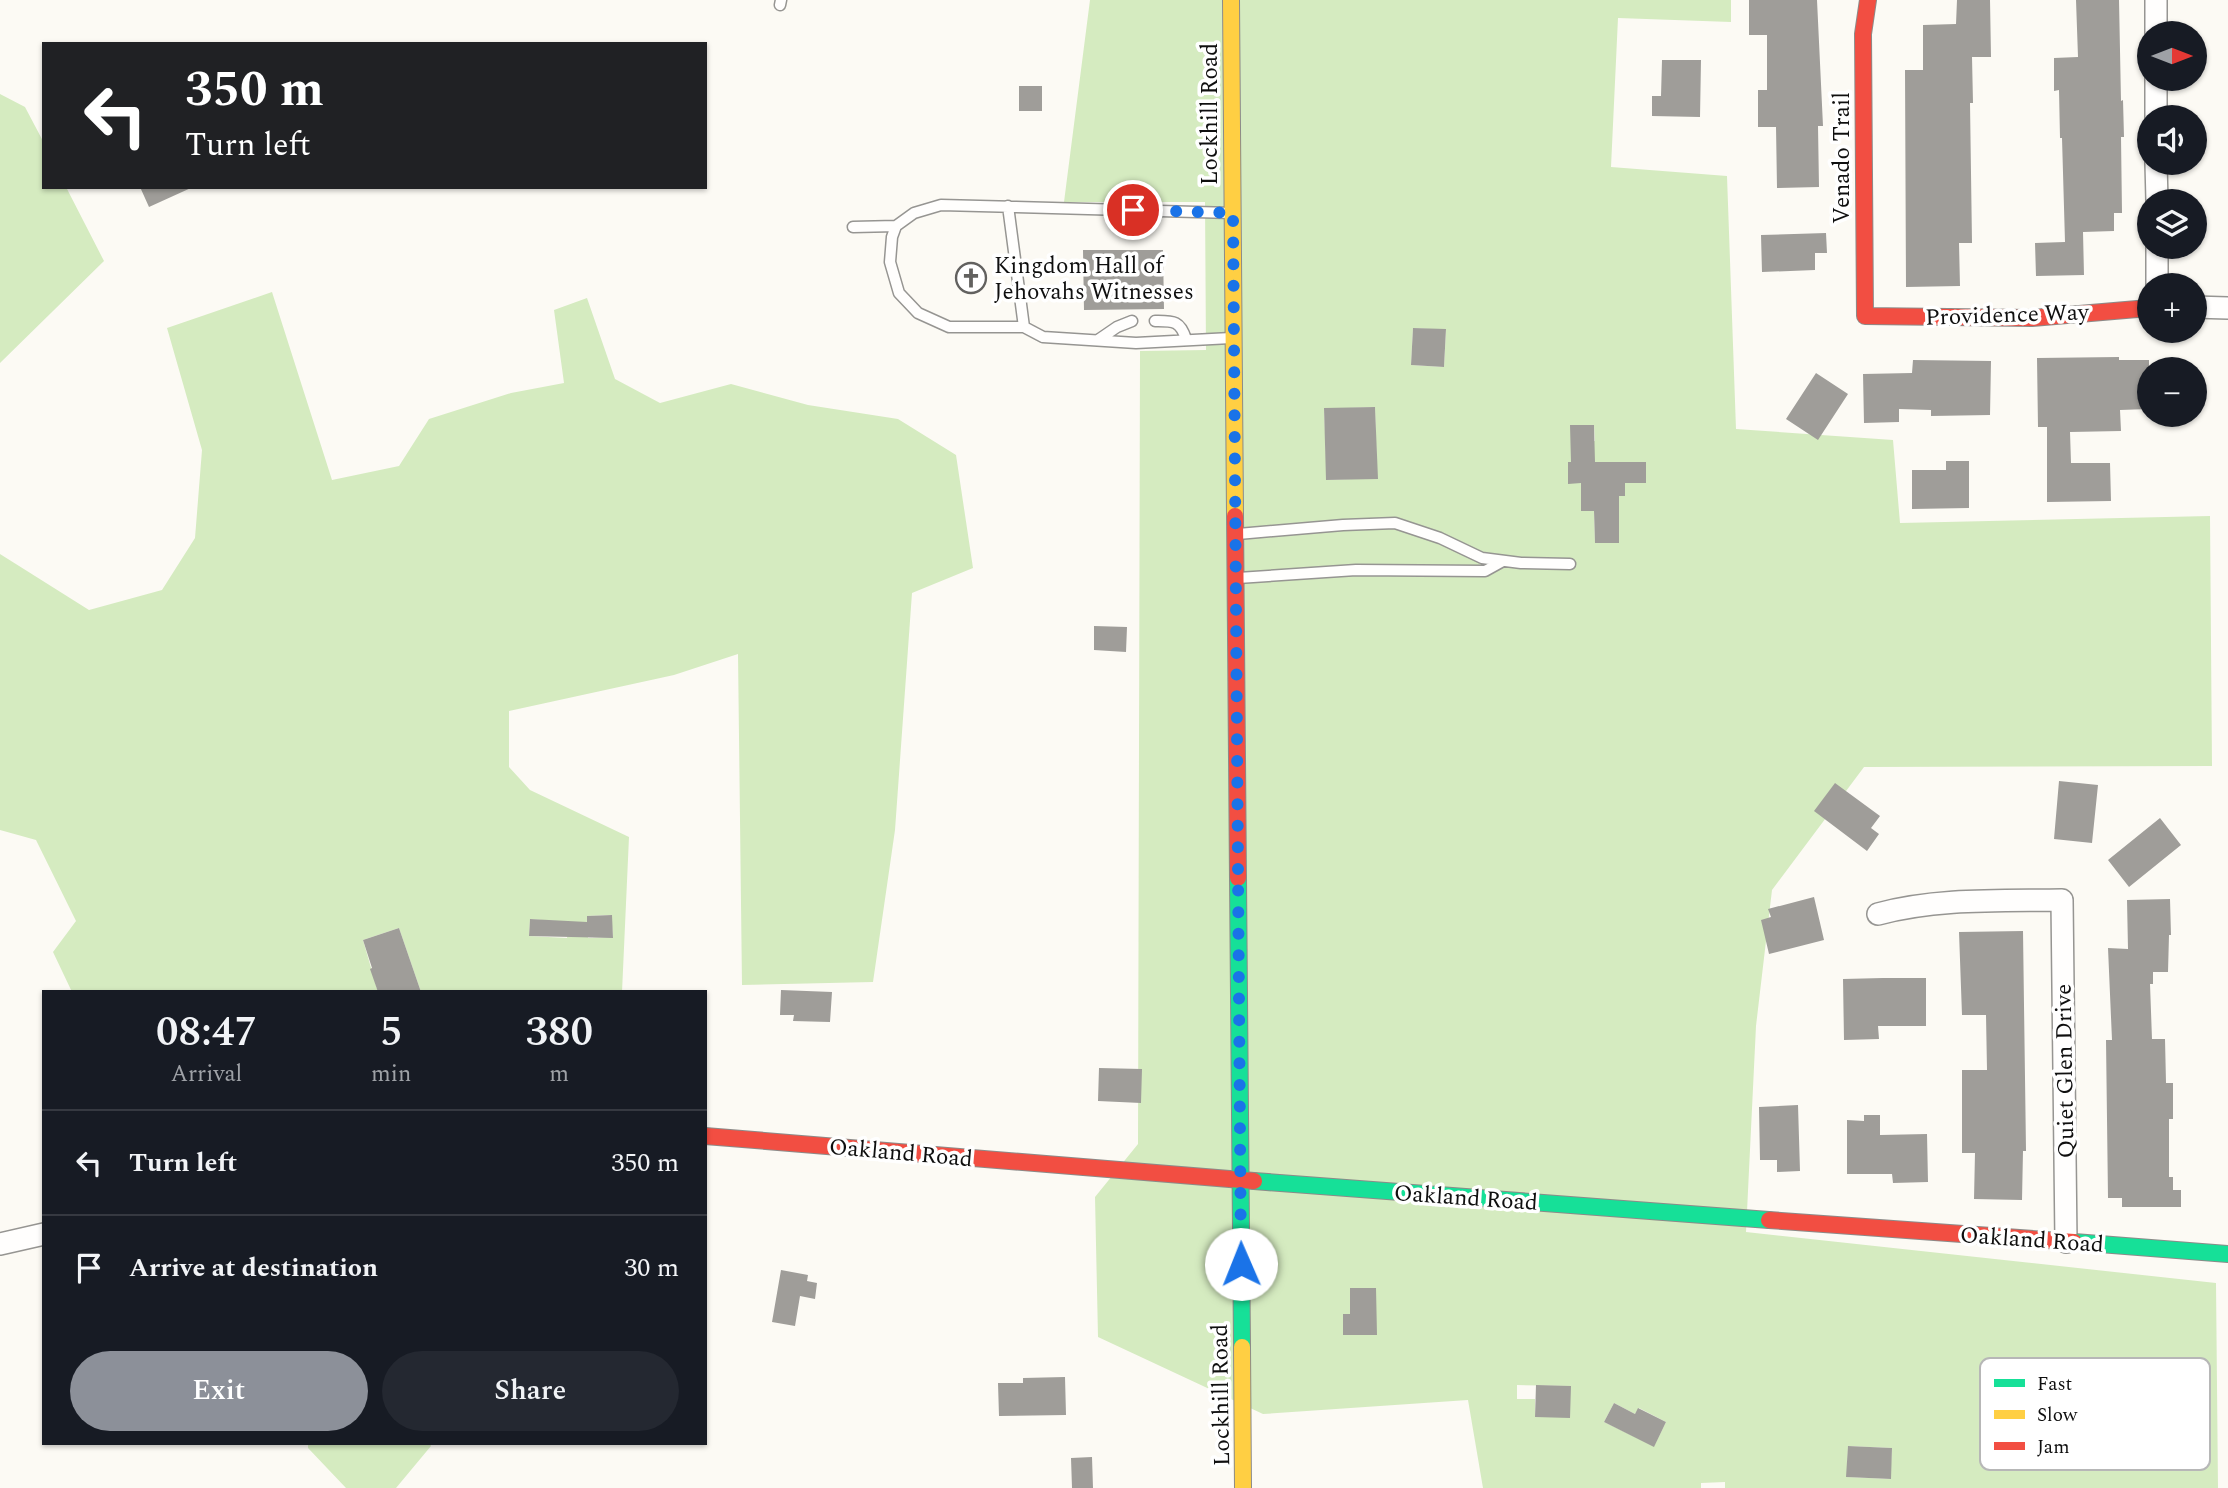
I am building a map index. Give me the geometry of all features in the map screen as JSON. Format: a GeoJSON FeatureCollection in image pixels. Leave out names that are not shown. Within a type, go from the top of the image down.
{"type":"FeatureCollection","features":[{"type":"Feature","properties":{"kind":"street","name":"Lockhill Road"},"geometry":{"type":"LineString","coordinates":[[1231,0],[1243,1488]]}},
{"type":"Feature","properties":{"kind":"street","name":"Venado Trail"},"geometry":{"type":"LineString","coordinates":[[1865,316],[1863,34],[1868,0]]}},
{"type":"Feature","properties":{"kind":"street"},"geometry":{"type":"LineString","coordinates":[[2156,0],[2156,21]]}},
{"type":"Feature","properties":{"kind":"street"},"geometry":{"type":"LineString","coordinates":[[2207,307],[2228,308]]}},
{"type":"Feature","properties":{"kind":"street","name":"Providence Way"},"geometry":{"type":"LineString","coordinates":[[1865,316],[2032,318],[2137,309]]}},
{"type":"Feature","properties":{"kind":"street","name":"Quiet Glen Drive"},"geometry":{"type":"LineString","coordinates":[[1878,914],[1906,906],[1942,903],[2062,900],[2066,1242]]}},
{"type":"Feature","properties":{"kind":"street","name":"Oakland Road"},"geometry":{"type":"LineString","coordinates":[[707,1136],[1240,1180],[2228,1254]]}},
{"type":"Feature","properties":{"kind":"street"},"geometry":{"type":"LineString","coordinates":[[0,1244],[42,1234]]}},
{"type":"Feature","properties":{"kind":"lane"},"geometry":{"type":"LineString","coordinates":[[1233,213],[940,205],[914,213],[896,226],[892,237],[890,262],[899,293],[918,313],[949,327],[1024,327],[1043,337],[1136,343],[1234,338]]}},
{"type":"Feature","properties":{"kind":"lane"},"geometry":{"type":"LineString","coordinates":[[1008,206],[1024,327]]}},
{"type":"Feature","properties":{"kind":"lane"},"geometry":{"type":"LineString","coordinates":[[853,227],[896,226]]}},
{"type":"Feature","properties":{"kind":"lane"},"geometry":{"type":"LineString","coordinates":[[1098,340],[1132,321]]}},
{"type":"Feature","properties":{"kind":"lane"},"geometry":{"type":"LineString","coordinates":[[1154,321],[1172,321],[1182,328],[1186,339]]}},
{"type":"Feature","properties":{"kind":"lane"},"geometry":{"type":"LineString","coordinates":[[1235,534],[1395,523],[1440,538],[1482,558],[1570,564]]}},
{"type":"Feature","properties":{"kind":"lane"},"geometry":{"type":"LineString","coordinates":[[1236,578],[1356,570],[1485,571],[1503,561]]}},
{"type":"Feature","properties":{"kind":"green space"},"geometry":{"type":"Polygon","coordinates":[[[1090,0],[1731,0],[1731,22],[1618,18],[1611,167],[1727,176],[1736,429],[1893,440],[1900,523],[2210,516],[2212,766],[1864,767],[1772,890],[1756,1026],[1746,1232],[2216,1283],[2218,1488],[1725,1488],[1725,1482],[1701,1483],[1701,1488],[1483,1488],[1468,1400],[1263,1414],[1098,1337],[1095,1197],[1138,1144],[1140,351],[1206,350],[1205,202],[1064,202],[1090,0]],[[1413,328],[1411,365],[1444,367],[1446,330],[1413,328]],[[1375,407],[1324,409],[1327,480],[1377,478],[1375,407]],[[1570,425],[1594,441],[1594,425],[1570,425]],[[1646,462],[1568,483],[1581,483],[1581,510],[1594,511],[1595,543],[1619,543],[1619,496],[1625,496],[1625,483],[1646,462]],[[1350,1288],[1350,1314],[1343,1314],[1343,1335],[1376,1335],[1376,1288],[1350,1288]],[[1517,1385],[1517,1399],[1535,1399],[1535,1417],[1570,1417],[1570,1386],[1517,1385]],[[1614,1403],[1604,1422],[1654,1446],[1666,1422],[1639,1408],[1635,1414],[1614,1403]],[[1848,1446],[1847,1477],[1890,1479],[1892,1448],[1848,1446]]]}},
{"type":"Feature","properties":{"kind":"green space"},"geometry":{"type":"Polygon","coordinates":[[[0,94],[25,107],[42,139],[42,189],[67,189],[104,261],[0,363],[0,94]]]}},
{"type":"Feature","properties":{"kind":"green space"},"geometry":{"type":"Polygon","coordinates":[[[272,292],[332,480],[399,466],[429,419],[511,393],[564,383],[554,310],[587,298],[615,379],[660,403],[731,384],[808,405],[898,419],[956,455],[973,568],[912,593],[895,830],[873,982],[742,985],[738,654],[674,675],[509,711],[509,767],[530,790],[629,837],[622,990],[420,990],[399,928],[363,940],[377,990],[71,990],[53,952],[76,921],[36,840],[0,830],[0,554],[89,610],[162,590],[195,538],[202,450],[167,328],[272,292]],[[611,915],[587,916],[588,938],[613,937],[611,915]],[[530,919],[529,936],[567,938],[568,922],[530,919]]]}},
{"type":"Feature","properties":{"kind":"green space"},"geometry":{"type":"Polygon","coordinates":[[[308,1445],[431,1446],[396,1488],[346,1488],[308,1445]]]}},
{"type":"Feature","properties":{"kind":"building"},"geometry":{"type":"Polygon","coordinates":[[[1749,0],[1817,0],[1823,126],[1818,126],[1819,187],[1777,188],[1776,127],[1758,127],[1758,90],[1767,90],[1767,35],[1749,35],[1749,0]]]}},
{"type":"Feature","properties":{"kind":"building"},"geometry":{"type":"Polygon","coordinates":[[[1957,0],[1990,0],[1991,57],[1972,57],[1972,243],[1959,243],[1960,286],[1906,287],[1905,70],[1923,70],[1923,25],[1956,24],[1957,0]]]}},
{"type":"Feature","properties":{"kind":"building"},"geometry":{"type":"Polygon","coordinates":[[[2076,0],[2119,0],[2124,137],[2121,137],[2122,213],[2114,213],[2114,231],[2083,232],[2084,275],[2036,276],[2035,243],[2065,242],[2062,138],[2059,90],[2054,91],[2054,58],[2078,57],[2076,0]]]}},
{"type":"Feature","properties":{"kind":"building"},"geometry":{"type":"Polygon","coordinates":[[[1662,60],[1701,60],[1700,117],[1652,116],[1652,96],[1661,96],[1662,60]]]}},
{"type":"Feature","properties":{"kind":"building"},"geometry":{"type":"Polygon","coordinates":[[[1019,86],[1042,86],[1042,111],[1019,111],[1019,86]]]}},
{"type":"Feature","properties":{"kind":"building"},"geometry":{"type":"Polygon","coordinates":[[[141,189],[189,189],[149,207],[141,189]]]}},
{"type":"Feature","properties":{"kind":"building"},"geometry":{"type":"Polygon","coordinates":[[[1826,233],[1827,253],[1815,253],[1815,270],[1762,272],[1761,235],[1826,233]]]}},
{"type":"Feature","properties":{"kind":"building"},"geometry":{"type":"Polygon","coordinates":[[[1083,250],[1163,250],[1164,309],[1084,310],[1083,250]]]}},
{"type":"Feature","properties":{"kind":"building"},"geometry":{"type":"Polygon","coordinates":[[[1413,328],[1446,329],[1444,367],[1411,365],[1413,328]]]}},
{"type":"Feature","properties":{"kind":"building"},"geometry":{"type":"Polygon","coordinates":[[[2119,357],[2119,360],[2137,360],[2137,409],[2120,410],[2121,431],[2070,432],[2071,463],[2110,463],[2111,501],[2047,502],[2047,427],[2038,427],[2037,358],[2119,357]]]}},
{"type":"Feature","properties":{"kind":"building"},"geometry":{"type":"Polygon","coordinates":[[[1913,360],[1991,361],[1990,415],[1931,416],[1931,410],[1899,409],[1899,422],[1864,423],[1863,374],[1912,373],[1913,360]]]}},
{"type":"Feature","properties":{"kind":"building"},"geometry":{"type":"Polygon","coordinates":[[[1816,373],[1848,394],[1818,440],[1786,419],[1816,373]]]}},
{"type":"Feature","properties":{"kind":"building"},"geometry":{"type":"Polygon","coordinates":[[[1375,407],[1378,479],[1326,480],[1324,408],[1375,407]]]}},
{"type":"Feature","properties":{"kind":"building"},"geometry":{"type":"Polygon","coordinates":[[[1570,425],[1594,425],[1595,462],[1646,462],[1646,483],[1625,483],[1625,496],[1619,496],[1619,543],[1595,543],[1594,511],[1581,511],[1581,483],[1568,484],[1568,462],[1571,462],[1570,425]]]}},
{"type":"Feature","properties":{"kind":"building"},"geometry":{"type":"Polygon","coordinates":[[[1946,461],[1969,461],[1969,508],[1912,509],[1912,470],[1946,470],[1946,461]]]}},
{"type":"Feature","properties":{"kind":"building"},"geometry":{"type":"Polygon","coordinates":[[[1094,626],[1127,627],[1126,652],[1094,650],[1094,626]]]}},
{"type":"Feature","properties":{"kind":"building"},"geometry":{"type":"Polygon","coordinates":[[[2059,781],[2098,785],[2092,843],[2054,839],[2059,781]]]}},
{"type":"Feature","properties":{"kind":"building"},"geometry":{"type":"Polygon","coordinates":[[[1835,783],[1880,816],[1871,828],[1879,834],[1867,851],[1814,811],[1835,783]]]}},
{"type":"Feature","properties":{"kind":"building"},"geometry":{"type":"Polygon","coordinates":[[[2160,818],[2181,845],[2129,887],[2108,860],[2160,818]]]}},
{"type":"Feature","properties":{"kind":"building"},"geometry":{"type":"Polygon","coordinates":[[[1814,897],[1824,940],[1769,954],[1761,920],[1771,917],[1768,909],[1814,897]]]}},
{"type":"Feature","properties":{"kind":"building"},"geometry":{"type":"Polygon","coordinates":[[[2170,899],[2168,972],[2153,972],[2153,984],[2150,984],[2152,1039],[2165,1039],[2166,1083],[2173,1083],[2173,1119],[2169,1119],[2169,1177],[2173,1177],[2173,1190],[2181,1190],[2181,1207],[2122,1207],[2122,1198],[2108,1198],[2106,1040],[2112,1040],[2108,948],[2128,949],[2127,900],[2170,899]]]}},
{"type":"Feature","properties":{"kind":"building"},"geometry":{"type":"Polygon","coordinates":[[[612,915],[613,938],[529,936],[530,919],[587,922],[587,916],[612,915]]]}},
{"type":"Feature","properties":{"kind":"building"},"geometry":{"type":"Polygon","coordinates":[[[399,928],[420,990],[377,990],[363,940],[399,928]]]}},
{"type":"Feature","properties":{"kind":"building"},"geometry":{"type":"Polygon","coordinates":[[[2023,931],[2026,1151],[2023,1151],[2022,1200],[1974,1199],[1975,1153],[1962,1153],[1962,1070],[1987,1070],[1986,1015],[1962,1015],[1959,932],[2023,931]]]}},
{"type":"Feature","properties":{"kind":"building"},"geometry":{"type":"Polygon","coordinates":[[[1926,978],[1926,1026],[1878,1026],[1879,1039],[1844,1040],[1843,979],[1926,978]]]}},
{"type":"Feature","properties":{"kind":"building"},"geometry":{"type":"Polygon","coordinates":[[[781,990],[832,992],[830,1022],[793,1021],[794,1015],[780,1015],[781,990]]]}},
{"type":"Feature","properties":{"kind":"building"},"geometry":{"type":"Polygon","coordinates":[[[1099,1068],[1142,1069],[1141,1103],[1098,1101],[1099,1068]]]}},
{"type":"Feature","properties":{"kind":"building"},"geometry":{"type":"Polygon","coordinates":[[[1798,1105],[1800,1171],[1777,1172],[1777,1160],[1760,1160],[1759,1107],[1798,1105]]]}},
{"type":"Feature","properties":{"kind":"building"},"geometry":{"type":"Polygon","coordinates":[[[1864,1115],[1880,1115],[1880,1135],[1927,1134],[1928,1182],[1893,1183],[1892,1174],[1847,1174],[1847,1120],[1864,1121],[1864,1115]]]}},
{"type":"Feature","properties":{"kind":"building"},"geometry":{"type":"Polygon","coordinates":[[[781,1270],[808,1275],[807,1281],[817,1283],[815,1299],[800,1296],[795,1326],[772,1322],[781,1270]]]}},
{"type":"Feature","properties":{"kind":"building"},"geometry":{"type":"Polygon","coordinates":[[[1350,1288],[1376,1288],[1377,1335],[1343,1335],[1343,1314],[1350,1314],[1350,1288]]]}},
{"type":"Feature","properties":{"kind":"building"},"geometry":{"type":"Polygon","coordinates":[[[1065,1377],[1066,1415],[999,1416],[998,1383],[1023,1383],[1023,1378],[1065,1377]]]}},
{"type":"Feature","properties":{"kind":"building"},"geometry":{"type":"Polygon","coordinates":[[[1536,1385],[1571,1386],[1570,1418],[1535,1417],[1536,1385]]]}},
{"type":"Feature","properties":{"kind":"building"},"geometry":{"type":"Polygon","coordinates":[[[1614,1403],[1635,1414],[1638,1408],[1666,1422],[1654,1447],[1604,1422],[1614,1403]]]}},
{"type":"Feature","properties":{"kind":"building"},"geometry":{"type":"Polygon","coordinates":[[[1848,1446],[1892,1448],[1891,1479],[1846,1477],[1848,1446]]]}},
{"type":"Feature","properties":{"kind":"building"},"geometry":{"type":"Polygon","coordinates":[[[1092,1457],[1093,1488],[1072,1488],[1071,1458],[1092,1457]]]}},
{"type":"Feature","properties":{"kind":"traffic: fast"},"geometry":{"type":"LineString","coordinates":[[1238,878],[1242,1347]]}},
{"type":"Feature","properties":{"kind":"traffic: fast"},"geometry":{"type":"LineString","coordinates":[[1254,1181],[1769,1220]]}},
{"type":"Feature","properties":{"kind":"traffic: fast"},"geometry":{"type":"LineString","coordinates":[[2074,1242],[2228,1254]]}},
{"type":"Feature","properties":{"kind":"traffic: slow"},"geometry":{"type":"LineString","coordinates":[[1231,0],[1235,516]]}},
{"type":"Feature","properties":{"kind":"traffic: slow"},"geometry":{"type":"LineString","coordinates":[[1242,1347],[1243,1488]]}},
{"type":"Feature","properties":{"kind":"traffic: jam"},"geometry":{"type":"LineString","coordinates":[[1868,0],[1863,34],[1865,316],[2032,318],[2137,309]]}},
{"type":"Feature","properties":{"kind":"traffic: jam"},"geometry":{"type":"LineString","coordinates":[[1235,516],[1238,878]]}},
{"type":"Feature","properties":{"kind":"traffic: jam"},"geometry":{"type":"LineString","coordinates":[[707,1136],[1254,1181]]}},
{"type":"Feature","properties":{"kind":"traffic: jam"},"geometry":{"type":"LineString","coordinates":[[1769,1220],[2074,1242]]}},
{"type":"Feature","properties":{"kind":"place","name":"Kingdom Hall of Jehovahs Witnesses"},"geometry":{"type":"Point","coordinates":[971,278]}},
{"type":"Feature","properties":{"kind":"route"},"geometry":{"type":"LineString","coordinates":[[1133,210],[1233,213],[1241,1264]]}}]}
